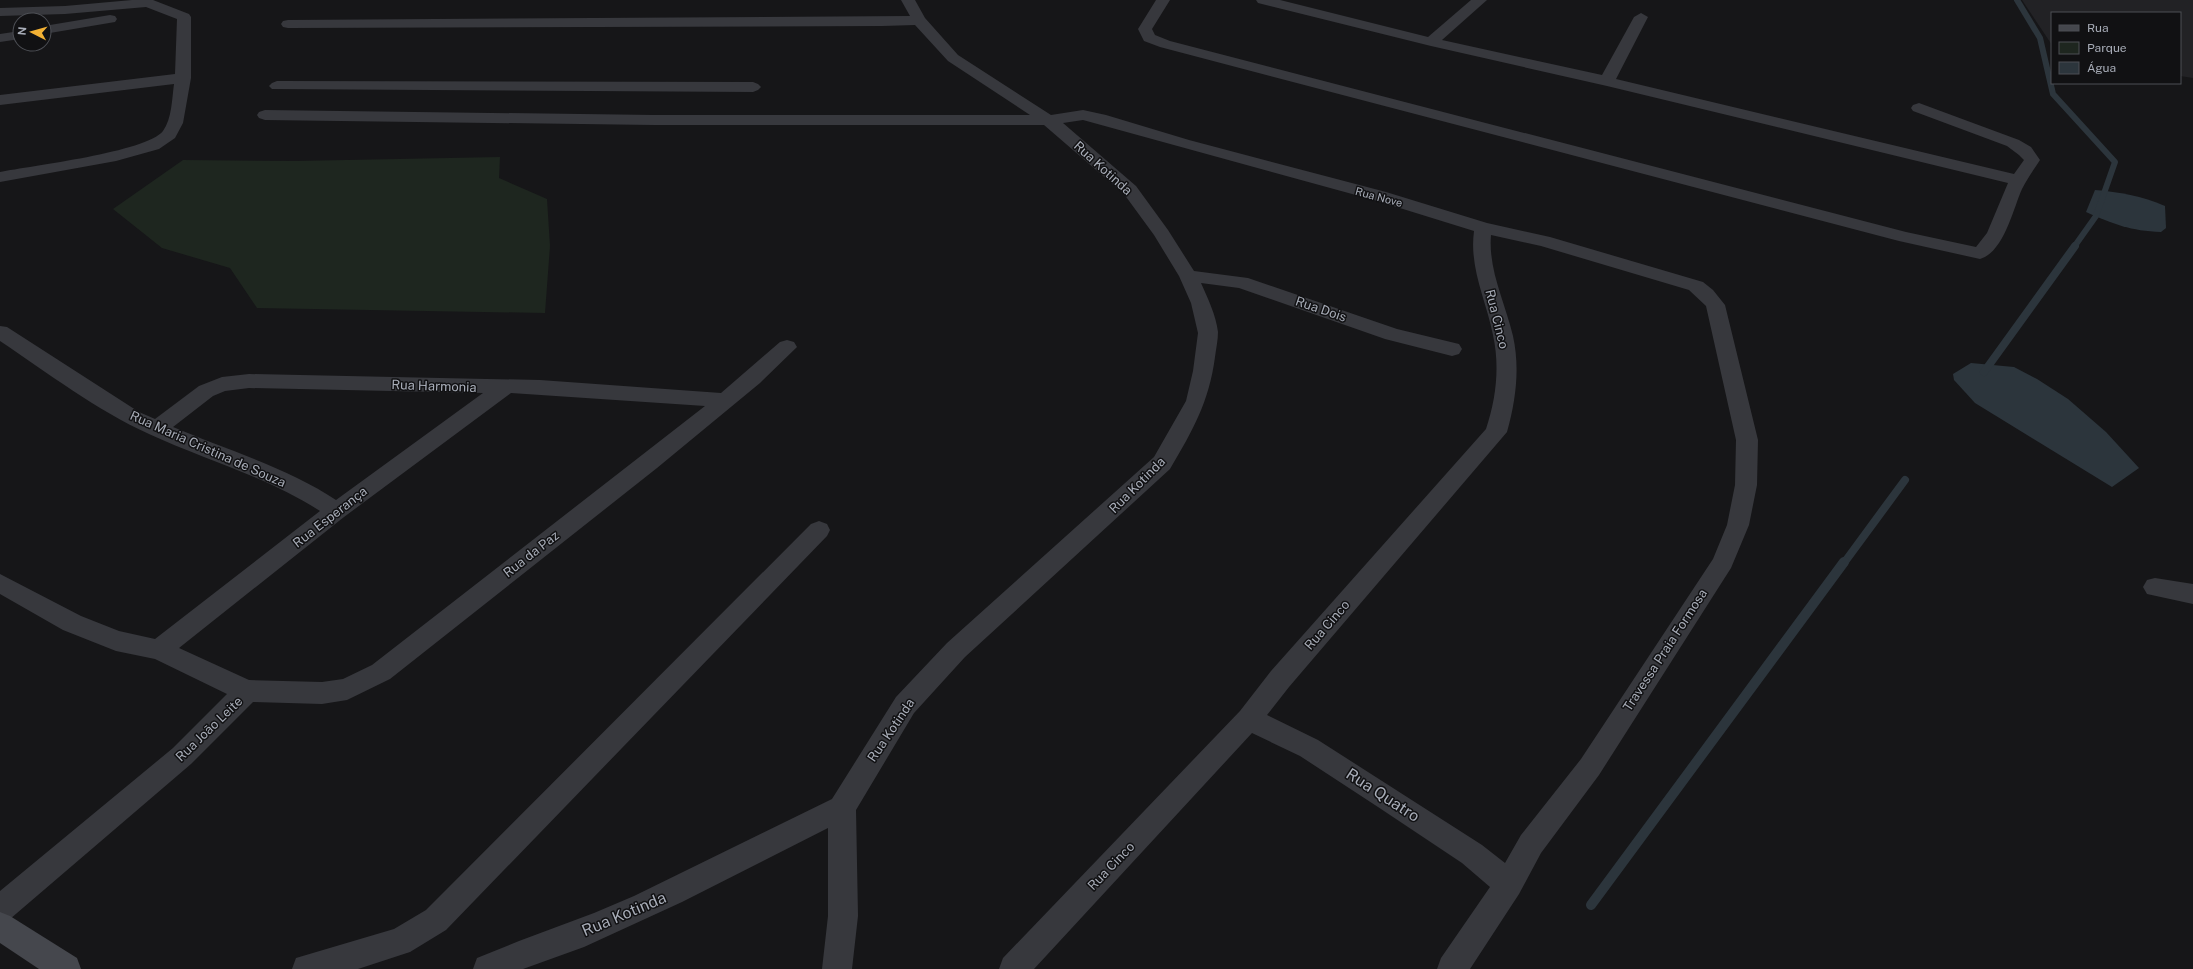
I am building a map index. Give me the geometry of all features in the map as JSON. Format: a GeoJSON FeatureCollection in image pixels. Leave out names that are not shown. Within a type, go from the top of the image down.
{"type":"FeatureCollection","features":[{"type":"Feature","properties":{"kind":"main road"},"geometry":{"type":"LineString","coordinates":[[0,926],[66,969]]}},
{"type":"Feature","properties":{"kind":"street"},"geometry":{"type":"LineString","coordinates":[[0,3],[12,0]]}},
{"type":"Feature","properties":{"kind":"street","name":"Rua Kotinda"},"geometry":{"type":"LineString","coordinates":[[488,969],[555,941],[605,924],[649,905],[842,808],[883,738],[905,705],[956,650],[1162,463],[1196,401],[1203,371],[1208,333],[1201,303],[1188,276],[1169,244],[1130,190],[1104,165],[1048,120],[953,58],[919,20],[908,0]]}},
{"type":"Feature","properties":{"kind":"street"},"geometry":{"type":"LineString","coordinates":[[1163,0],[1145,29],[1149,38],[1165,44],[1905,237],[1980,252],[1991,243],[2018,180],[2032,160],[2025,151],[2013,143],[1919,108]]}},
{"type":"Feature","properties":{"kind":"street"},"geometry":{"type":"LineString","coordinates":[[1263,0],[1431,42],[1607,81],[2018,180]]}},
{"type":"Feature","properties":{"kind":"street"},"geometry":{"type":"LineString","coordinates":[[1431,42],[1480,0]]}},
{"type":"Feature","properties":{"kind":"street"},"geometry":{"type":"LineString","coordinates":[[0,12],[65,10],[144,1],[162,10],[184,17],[183,78],[175,123],[169,135],[154,146],[110,157],[0,177]]}},
{"type":"Feature","properties":{"kind":"street"},"geometry":{"type":"LineString","coordinates":[[52,29],[162,10]]}},
{"type":"Feature","properties":{"kind":"street"},"geometry":{"type":"LineString","coordinates":[[1607,81],[1641,17]]}},
{"type":"Feature","properties":{"kind":"street"},"geometry":{"type":"LineString","coordinates":[[288,24],[850,22],[919,20]]}},
{"type":"Feature","properties":{"kind":"street"},"geometry":{"type":"LineString","coordinates":[[0,38],[12,36]]}},
{"type":"Feature","properties":{"kind":"street"},"geometry":{"type":"LineString","coordinates":[[0,100],[183,78]]}},
{"type":"Feature","properties":{"kind":"street"},"geometry":{"type":"LineString","coordinates":[[277,86],[574,103]]}},
{"type":"Feature","properties":{"kind":"street"},"geometry":{"type":"LineString","coordinates":[[265,115],[574,103],[753,87]]}},
{"type":"Feature","properties":{"kind":"street","name":"Rua Nove"},"geometry":{"type":"LineString","coordinates":[[574,103],[1048,120],[1083,115],[1100,118],[1198,147],[1380,196],[1483,228],[1544,241],[1696,286],[1706,294]]}},
{"type":"Feature","properties":{"kind":"street","name":"Rua Cinco"},"geometry":{"type":"LineString","coordinates":[[1014,969],[1248,720],[1280,679],[1384,558],[1496,432],[1505,404],[1507,368],[1504,336],[1482,261],[1480,243],[1483,228]]}},
{"type":"Feature","properties":{"kind":"street","name":"Rua Dois"},"geometry":{"type":"LineString","coordinates":[[1188,276],[1241,282],[1392,334],[1452,349]]}},
{"type":"Feature","properties":{"kind":"street","name":"Travessa Praia Formosa"},"geometry":{"type":"LineString","coordinates":[[1452,969],[1509,884],[1531,844],[1590,767],[1723,562],[1738,525],[1746,485],[1747,440],[1715,305],[1706,294]]}},
{"type":"Feature","properties":{"kind":"street","name":"Rua Maria Cristina de Souza"},"geometry":{"type":"LineString","coordinates":[[0,332],[132,417],[157,429],[277,479],[312,495],[336,510]]}},
{"type":"Feature","properties":{"kind":"street"},"geometry":{"type":"LineString","coordinates":[[0,355],[17,344]]}},
{"type":"Feature","properties":{"kind":"street","name":"Rua da Paz"},"geometry":{"type":"LineString","coordinates":[[247,691],[322,693],[347,690],[380,672],[725,400],[787,347]]}},
{"type":"Feature","properties":{"kind":"street","name":"Rua Harmonia"},"geometry":{"type":"LineString","coordinates":[[157,429],[206,391],[222,384],[264,381],[504,388],[540,387],[725,400]]}},
{"type":"Feature","properties":{"kind":"street","name":"Rua Esperança"},"geometry":{"type":"LineString","coordinates":[[159,650],[336,510],[504,388]]}},
{"type":"Feature","properties":{"kind":"street"},"geometry":{"type":"LineString","coordinates":[[308,969],[400,942],[436,920],[819,530]]}},
{"type":"Feature","properties":{"kind":"street","name":"Rua João Leite"},"geometry":{"type":"LineString","coordinates":[[0,582],[72,623],[116,641],[159,650],[247,691],[182,756],[0,909]]}},
{"type":"Feature","properties":{"kind":"street"},"geometry":{"type":"LineString","coordinates":[[2155,587],[2193,594]]}},
{"type":"Feature","properties":{"kind":"street","name":"Rua Quatro"},"geometry":{"type":"LineString","coordinates":[[1248,720],[1309,748],[1472,854],[1509,884]]}},
{"type":"Feature","properties":{"kind":"street"},"geometry":{"type":"LineString","coordinates":[[837,969],[843,916],[842,808]]}},
{"type":"Feature","properties":{"kind":"shaded area"},"geometry":{"type":"Polygon","coordinates":[[[2022,0],[2193,0],[2193,78],[2181,76],[2181,12],[2051,12],[2051,44],[2022,0]]]}},
{"type":"Feature","properties":{"kind":"green space"},"geometry":{"type":"Polygon","coordinates":[[[500,157],[499,178],[547,199],[550,246],[545,313],[257,308],[230,268],[162,248],[113,209],[183,160],[296,161],[500,157]]]}},
{"type":"Feature","properties":{"kind":"water"},"geometry":{"type":"Polygon","coordinates":[[[2095,190],[2130,195],[2165,206],[2166,228],[2161,232],[2140,230],[2114,223],[2086,212],[2095,190]]]}},
{"type":"Feature","properties":{"kind":"water"},"geometry":{"type":"Polygon","coordinates":[[[1971,363],[2014,367],[2037,379],[2068,399],[2106,432],[2139,468],[2112,487],[1975,403],[1954,380],[1953,374],[1971,363]]]}},
{"type":"Feature","properties":{"kind":"waterway"},"geometry":{"type":"LineString","coordinates":[[2017,0],[2040,38],[2053,94],[2115,162],[2096,216],[2074,247]]}},
{"type":"Feature","properties":{"kind":"waterway"},"geometry":{"type":"LineString","coordinates":[[1984,372],[2075,246]]}},
{"type":"Feature","properties":{"kind":"waterway"},"geometry":{"type":"LineString","coordinates":[[1844,563],[1905,480]]}},
{"type":"Feature","properties":{"kind":"waterway"},"geometry":{"type":"LineString","coordinates":[[1591,905],[1844,562]]}}]}
